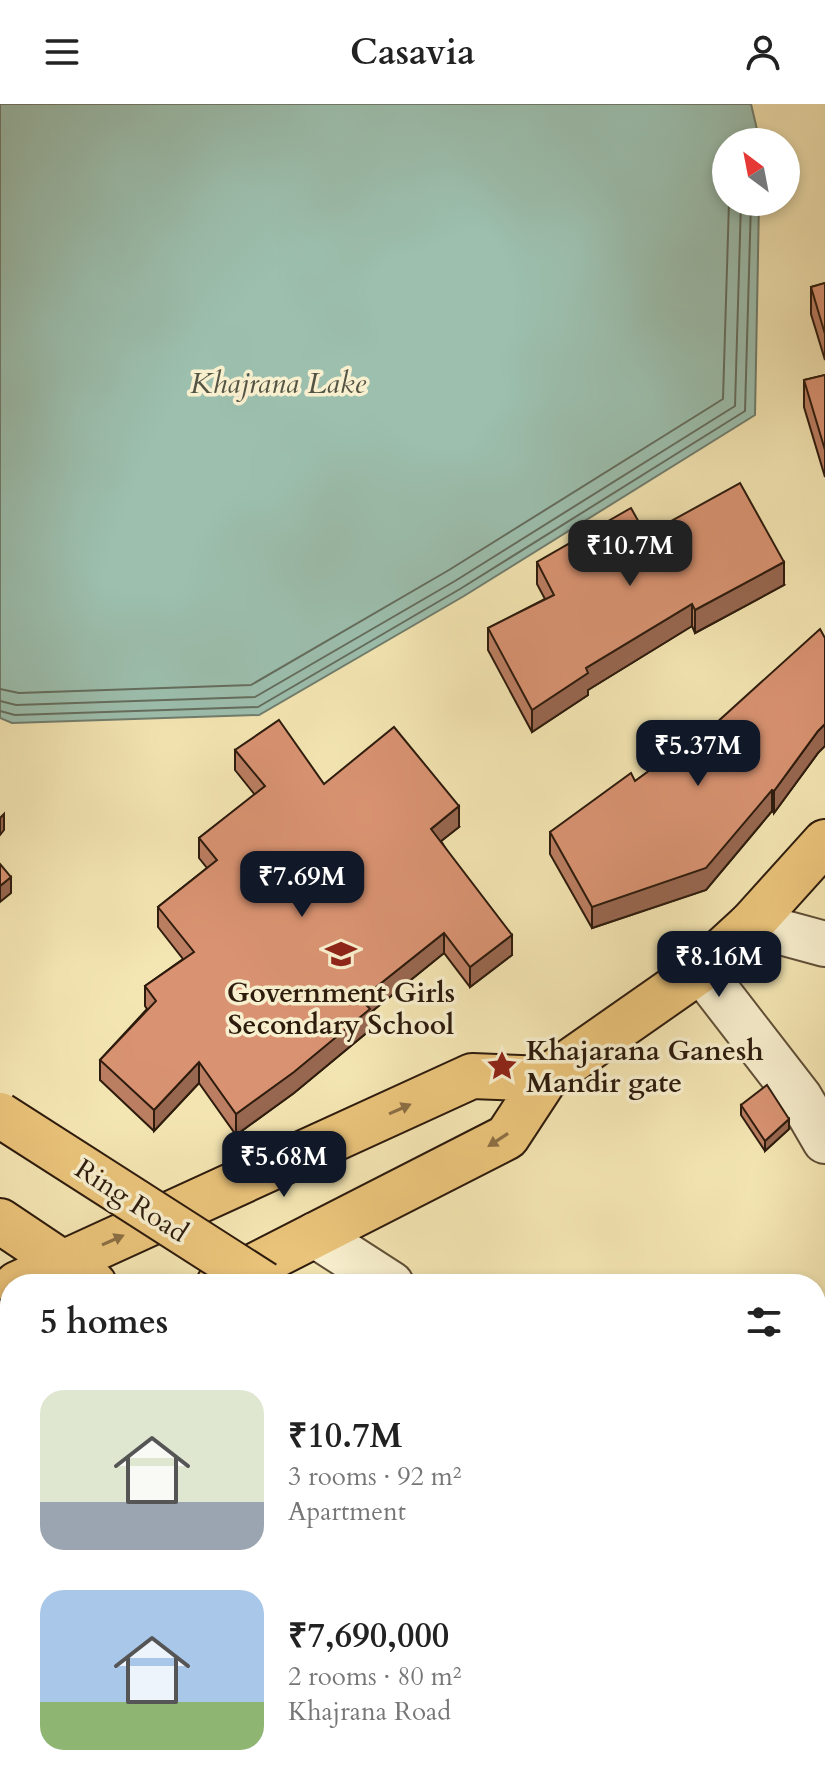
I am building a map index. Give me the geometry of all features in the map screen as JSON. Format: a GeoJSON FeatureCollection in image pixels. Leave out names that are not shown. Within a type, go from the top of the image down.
{"type":"FeatureCollection","features":[{"type":"Feature","properties":{"kind":"main road"},"geometry":{"type":"LineString","coordinates":[[239,1274],[507,1137],[545,1079],[701,970],[751,924],[825,842]]}},
{"type":"Feature","properties":{"kind":"main road"},"geometry":{"type":"LineString","coordinates":[[0,1221],[77,1274],[472,1076],[545,1079]]}},
{"type":"Feature","properties":{"kind":"main road","name":"Ring Road"},"geometry":{"type":"LineString","coordinates":[[0,1115],[248,1274]]}},
{"type":"Feature","properties":{"kind":"street"},"geometry":{"type":"LineString","coordinates":[[751,924],[825,944]]}},
{"type":"Feature","properties":{"kind":"street"},"geometry":{"type":"LineString","coordinates":[[701,970],[800,1098],[825,1141]]}},
{"type":"Feature","properties":{"kind":"street"},"geometry":{"type":"LineString","coordinates":[[315,1235],[375,1274]]}},
{"type":"Feature","properties":{"kind":"water","name":"Khajrana Lake"},"geometry":{"type":"Polygon","coordinates":[[[0,104],[751,104],[757,128],[712,128],[712,216],[759,216],[755,415],[464,596],[259,715],[12,723],[0,718],[0,104]]]}},
{"type":"Feature","properties":{"kind":"building"},"geometry":{"type":"Polygon","coordinates":[[[825,283],[825,334],[811,287],[825,283]]]}},
{"type":"Feature","properties":{"kind":"building"},"geometry":{"type":"Polygon","coordinates":[[[825,375],[825,450],[804,380],[825,375]]]}},
{"type":"Feature","properties":{"kind":"building"},"geometry":{"type":"Polygon","coordinates":[[[740,483],[784,562],[695,610],[692,604],[586,668],[588,673],[532,710],[488,628],[554,595],[537,562],[631,508],[646,535],[740,483]]]}},
{"type":"Feature","properties":{"kind":"building"},"geometry":{"type":"Polygon","coordinates":[[[820,629],[825,638],[825,724],[774,791],[706,868],[592,907],[550,832],[631,773],[635,781],[702,732],[704,734],[820,629]]]}},
{"type":"Feature","properties":{"kind":"building"},"geometry":{"type":"Polygon","coordinates":[[[279,720],[324,784],[394,727],[459,806],[431,829],[512,935],[470,967],[444,933],[361,999],[370,1009],[294,1072],[236,1114],[199,1062],[154,1110],[100,1060],[156,1001],[145,986],[194,952],[158,907],[217,860],[199,838],[265,786],[235,750],[279,720]]]}},
{"type":"Feature","properties":{"kind":"building"},"geometry":{"type":"Polygon","coordinates":[[[0,864],[11,877],[0,886],[0,864]]]}},
{"type":"Feature","properties":{"kind":"building"},"geometry":{"type":"Polygon","coordinates":[[[767,1085],[789,1119],[765,1141],[741,1105],[767,1085]]]}},
{"type":"Feature","properties":{"kind":"place","name":"Government Girls Secondary School"},"geometry":{"type":"Point","coordinates":[341,954]}},
{"type":"Feature","properties":{"kind":"place","name":"Khajarana Ganesh Mandir gate"},"geometry":{"type":"Point","coordinates":[502,1066]}}]}
